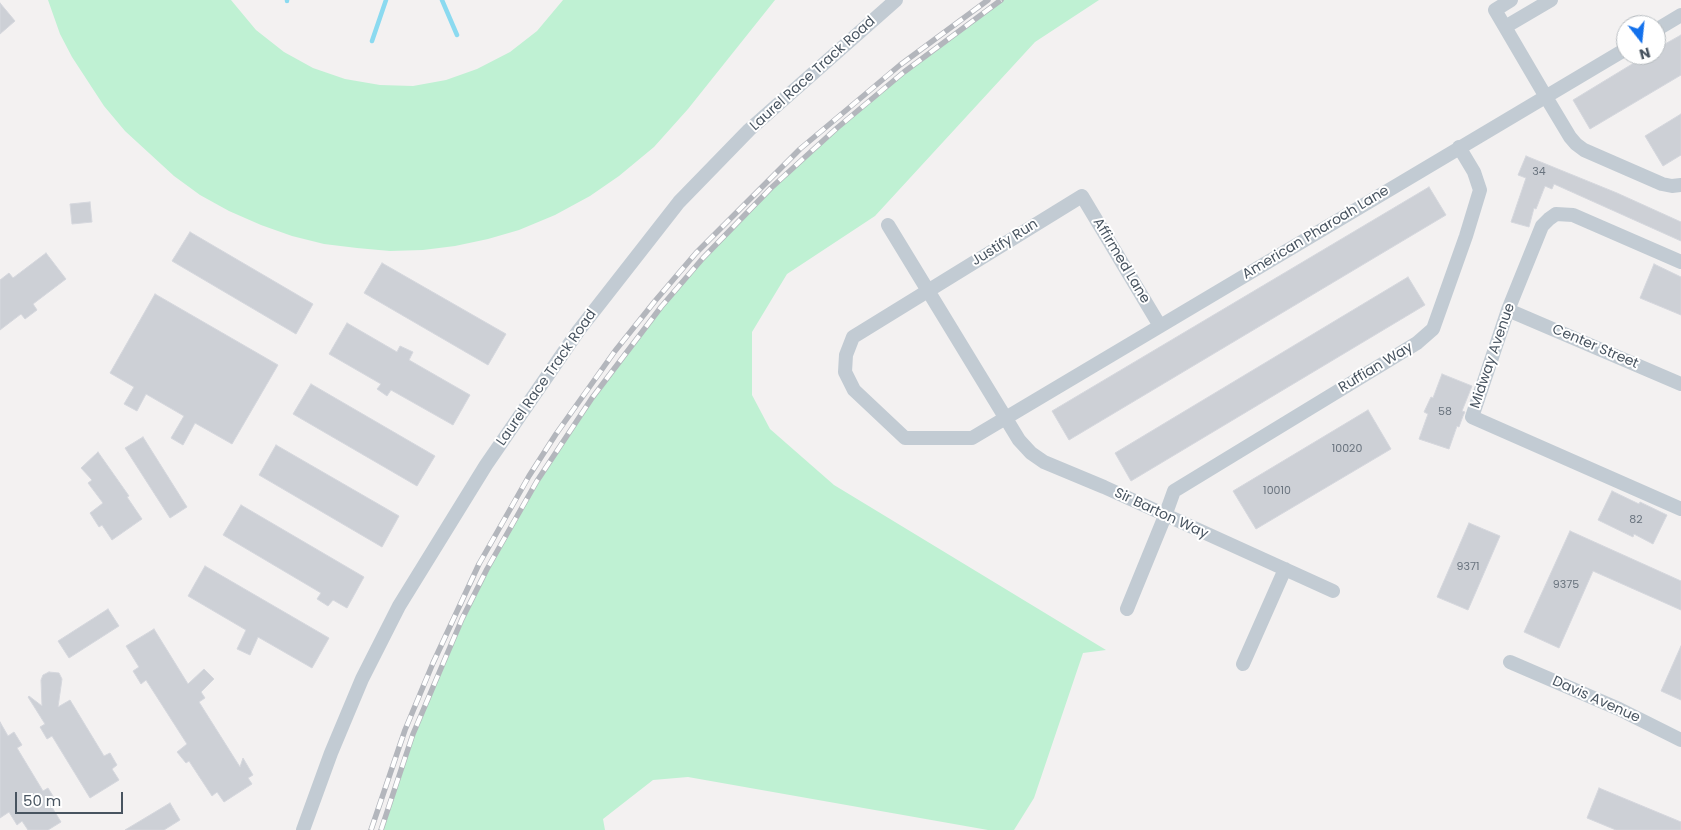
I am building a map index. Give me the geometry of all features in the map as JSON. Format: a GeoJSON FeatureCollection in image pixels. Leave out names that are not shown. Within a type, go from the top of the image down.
{"type":"FeatureCollection","features":[{"type":"Feature","properties":{"kind":"street","name":"Laurel Race Track Road"},"geometry":{"type":"LineString","coordinates":[[304,830],[331,753],[362,680],[399,606],[486,465],[579,330],[679,202],[749,130],[896,0]]}},
{"type":"Feature","properties":{"kind":"street"},"geometry":{"type":"LineString","coordinates":[[1511,0],[1495,10],[1570,137],[1584,150],[1662,184],[1681,185]]}},
{"type":"Feature","properties":{"kind":"street"},"geometry":{"type":"LineString","coordinates":[[1506,27],[1551,0]]}},
{"type":"Feature","properties":{"kind":"street"},"geometry":{"type":"LineString","coordinates":[[1666,24],[1681,16]]}},
{"type":"Feature","properties":{"kind":"street","name":"American Pharoah Lane"},"geometry":{"type":"LineString","coordinates":[[1006,418],[1616,54]]}},
{"type":"Feature","properties":{"kind":"street","name":"Ruffian Way"},"geometry":{"type":"LineString","coordinates":[[1127,609],[1174,491],[1417,343],[1433,329],[1480,190],[1474,172],[1459,147]]}},
{"type":"Feature","properties":{"kind":"street","name":"Affirmed Lane"},"geometry":{"type":"LineString","coordinates":[[1082,196],[1160,326]]}},
{"type":"Feature","properties":{"kind":"street","name":"Justify Run"},"geometry":{"type":"LineString","coordinates":[[1006,418],[972,438],[905,438],[854,390],[845,372],[846,355],[853,337],[1082,196]]}},
{"type":"Feature","properties":{"kind":"street","name":"Midway Avenue"},"geometry":{"type":"LineString","coordinates":[[1681,262],[1573,215],[1556,214],[1549,219],[1542,226],[1508,310],[1472,416],[1681,509]]}},
{"type":"Feature","properties":{"kind":"street","name":"Sir Barton Way"},"geometry":{"type":"LineString","coordinates":[[888,225],[1019,440],[1031,453],[1044,462],[1333,591]]}},
{"type":"Feature","properties":{"kind":"street","name":"Center Street"},"geometry":{"type":"LineString","coordinates":[[1508,310],[1681,384]]}},
{"type":"Feature","properties":{"kind":"street"},"geometry":{"type":"LineString","coordinates":[[1243,664],[1285,569]]}},
{"type":"Feature","properties":{"kind":"street","name":"Davis Avenue"},"geometry":{"type":"LineString","coordinates":[[1510,662],[1619,709],[1681,740]]}},
{"type":"Feature","properties":{"kind":"green space"},"geometry":{"type":"Polygon","coordinates":[[[48,0],[231,0],[256,30],[284,52],[313,68],[345,79],[380,85],[413,86],[446,80],[477,69],[510,52],[537,31],[563,0],[775,0],[688,109],[654,147],[619,176],[590,196],[555,215],[519,230],[488,239],[423,250],[390,251],[324,244],[292,236],[229,211],[200,195],[174,176],[125,131],[104,106],[72,57],[60,34],[48,0]]]}},
{"type":"Feature","properties":{"kind":"green space"},"geometry":{"type":"Polygon","coordinates":[[[1001,0],[1099,0],[1035,42],[875,216],[787,274],[752,332],[752,395],[770,429],[834,485],[1106,650],[1083,653],[1034,798],[1014,830],[988,830],[688,777],[653,780],[603,819],[605,830],[381,830],[413,734],[487,569],[564,439],[622,357],[703,258],[771,188],[837,128],[904,72],[1001,0]]]}},
{"type":"Feature","properties":{"kind":"building"},"geometry":{"type":"Polygon","coordinates":[[[0,3],[15,21],[0,34],[0,3]]]}},
{"type":"Feature","properties":{"kind":"building"},"geometry":{"type":"Polygon","coordinates":[[[1681,35],[1681,75],[1590,129],[1573,100],[1631,65],[1666,65],[1666,43],[1681,35]]]}},
{"type":"Feature","properties":{"kind":"building"},"geometry":{"type":"Polygon","coordinates":[[[1681,114],[1681,155],[1663,166],[1645,136],[1681,114]]]}},
{"type":"Feature","properties":{"kind":"building"},"geometry":{"type":"Polygon","coordinates":[[[1526,156],[1617,193],[1681,222],[1681,241],[1554,184],[1552,189],[1545,186],[1536,209],[1534,208],[1529,227],[1511,222],[1526,178],[1518,175],[1526,156]]]}},
{"type":"Feature","properties":{"kind":"building"},"geometry":{"type":"Polygon","coordinates":[[[1429,187],[1446,215],[1069,440],[1052,411],[1429,187]]]}},
{"type":"Feature","properties":{"kind":"building"},"geometry":{"type":"Polygon","coordinates":[[[90,202],[92,222],[72,224],[70,204],[90,202]]]}},
{"type":"Feature","properties":{"kind":"building"},"geometry":{"type":"Polygon","coordinates":[[[190,232],[313,304],[296,334],[172,261],[190,232]]]}},
{"type":"Feature","properties":{"kind":"building"},"geometry":{"type":"Polygon","coordinates":[[[46,253],[66,279],[33,304],[37,310],[25,319],[21,314],[0,330],[0,280],[9,273],[13,278],[46,253]]]}},
{"type":"Feature","properties":{"kind":"building"},"geometry":{"type":"Polygon","coordinates":[[[382,263],[506,334],[488,365],[364,293],[382,263]]]}},
{"type":"Feature","properties":{"kind":"building"},"geometry":{"type":"Polygon","coordinates":[[[1654,264],[1681,277],[1681,315],[1640,298],[1654,264]]]}},
{"type":"Feature","properties":{"kind":"building"},"geometry":{"type":"Polygon","coordinates":[[[1408,277],[1425,305],[1131,481],[1115,453],[1408,277]]]}},
{"type":"Feature","properties":{"kind":"building"},"geometry":{"type":"Polygon","coordinates":[[[155,294],[278,365],[232,444],[195,423],[183,445],[171,438],[184,416],[146,394],[137,411],[124,404],[134,387],[110,373],[155,294]]]}},
{"type":"Feature","properties":{"kind":"building"},"geometry":{"type":"Polygon","coordinates":[[[347,323],[397,352],[400,346],[413,352],[409,360],[470,395],[453,425],[391,390],[387,396],[377,389],[381,384],[329,354],[347,323]]]}},
{"type":"Feature","properties":{"kind":"building"},"geometry":{"type":"Polygon","coordinates":[[[1442,374],[1472,386],[1462,411],[1465,412],[1459,427],[1457,426],[1449,449],[1419,439],[1428,414],[1424,412],[1431,397],[1433,398],[1442,374]]]}},
{"type":"Feature","properties":{"kind":"building"},"geometry":{"type":"Polygon","coordinates":[[[311,384],[435,456],[417,486],[293,414],[311,384]]]}},
{"type":"Feature","properties":{"kind":"building"},"geometry":{"type":"Polygon","coordinates":[[[1368,410],[1391,449],[1256,529],[1233,491],[1368,410]]]}},
{"type":"Feature","properties":{"kind":"building"},"geometry":{"type":"Polygon","coordinates":[[[143,437],[187,507],[170,518],[125,448],[143,437]]]}},
{"type":"Feature","properties":{"kind":"building"},"geometry":{"type":"Polygon","coordinates":[[[276,445],[399,516],[382,547],[259,475],[276,445]]]}},
{"type":"Feature","properties":{"kind":"building"},"geometry":{"type":"Polygon","coordinates":[[[98,452],[129,496],[127,497],[142,519],[112,540],[102,525],[99,527],[90,513],[103,503],[88,483],[92,480],[81,468],[98,452]]]}},
{"type":"Feature","properties":{"kind":"building"},"geometry":{"type":"Polygon","coordinates":[[[1612,491],[1667,515],[1653,544],[1634,534],[1633,537],[1598,520],[1612,491]]]}},
{"type":"Feature","properties":{"kind":"building"},"geometry":{"type":"Polygon","coordinates":[[[241,505],[364,577],[347,608],[333,600],[328,606],[317,599],[321,593],[223,535],[241,505]]]}},
{"type":"Feature","properties":{"kind":"building"},"geometry":{"type":"Polygon","coordinates":[[[1469,523],[1500,536],[1468,610],[1437,597],[1469,523]]]}},
{"type":"Feature","properties":{"kind":"building"},"geometry":{"type":"Polygon","coordinates":[[[1570,531],[1681,581],[1681,610],[1593,571],[1559,648],[1524,632],[1570,531]]]}},
{"type":"Feature","properties":{"kind":"building"},"geometry":{"type":"Polygon","coordinates":[[[205,566],[329,638],[312,668],[258,637],[250,655],[237,649],[246,630],[188,596],[205,566]]]}},
{"type":"Feature","properties":{"kind":"building"},"geometry":{"type":"Polygon","coordinates":[[[108,609],[119,626],[69,658],[58,641],[108,609]]]}},
{"type":"Feature","properties":{"kind":"building"},"geometry":{"type":"Polygon","coordinates":[[[154,629],[188,684],[204,669],[214,679],[201,692],[205,698],[199,702],[240,767],[243,758],[253,775],[248,778],[252,784],[224,802],[217,792],[212,796],[189,761],[186,763],[177,752],[187,744],[146,680],[141,684],[133,671],[139,667],[126,646],[154,629]]]}},
{"type":"Feature","properties":{"kind":"building"},"geometry":{"type":"Polygon","coordinates":[[[1681,646],[1681,700],[1661,691],[1681,646]]]}},
{"type":"Feature","properties":{"kind":"building"},"geometry":{"type":"Polygon","coordinates":[[[49,672],[59,673],[62,679],[58,707],[70,700],[104,756],[110,753],[117,765],[112,769],[119,780],[90,798],[52,736],[47,739],[40,727],[45,724],[28,697],[42,706],[41,680],[43,675],[49,672]]]}},
{"type":"Feature","properties":{"kind":"building"},"geometry":{"type":"Polygon","coordinates":[[[0,722],[8,736],[14,732],[22,745],[17,748],[43,791],[48,788],[56,801],[50,804],[61,822],[48,830],[28,830],[22,821],[17,825],[9,812],[0,818],[0,722]]]}},
{"type":"Feature","properties":{"kind":"building"},"geometry":{"type":"Polygon","coordinates":[[[1599,788],[1681,822],[1681,830],[1616,830],[1587,818],[1599,788]]]}},
{"type":"Feature","properties":{"kind":"building"},"geometry":{"type":"Polygon","coordinates":[[[170,803],[180,820],[164,830],[125,830],[170,803]]]}},
{"type":"Feature","properties":{"kind":"waterway"},"geometry":{"type":"LineString","coordinates":[[372,41],[386,0]]}},
{"type":"Feature","properties":{"kind":"waterway"},"geometry":{"type":"LineString","coordinates":[[442,0],[457,35]]}},
{"type":"Feature","properties":{"kind":"railway"},"geometry":{"type":"LineString","coordinates":[[371,830],[405,730],[433,663],[479,564],[529,476],[556,434],[615,351],[696,253],[800,149],[900,65],[988,0]]}},
{"type":"Feature","properties":{"kind":"railway"},"geometry":{"type":"LineString","coordinates":[[381,830],[413,734],[462,619],[487,569],[537,481],[592,398],[661,307],[703,258],[771,188],[837,128],[904,72],[1001,0]]}}]}
